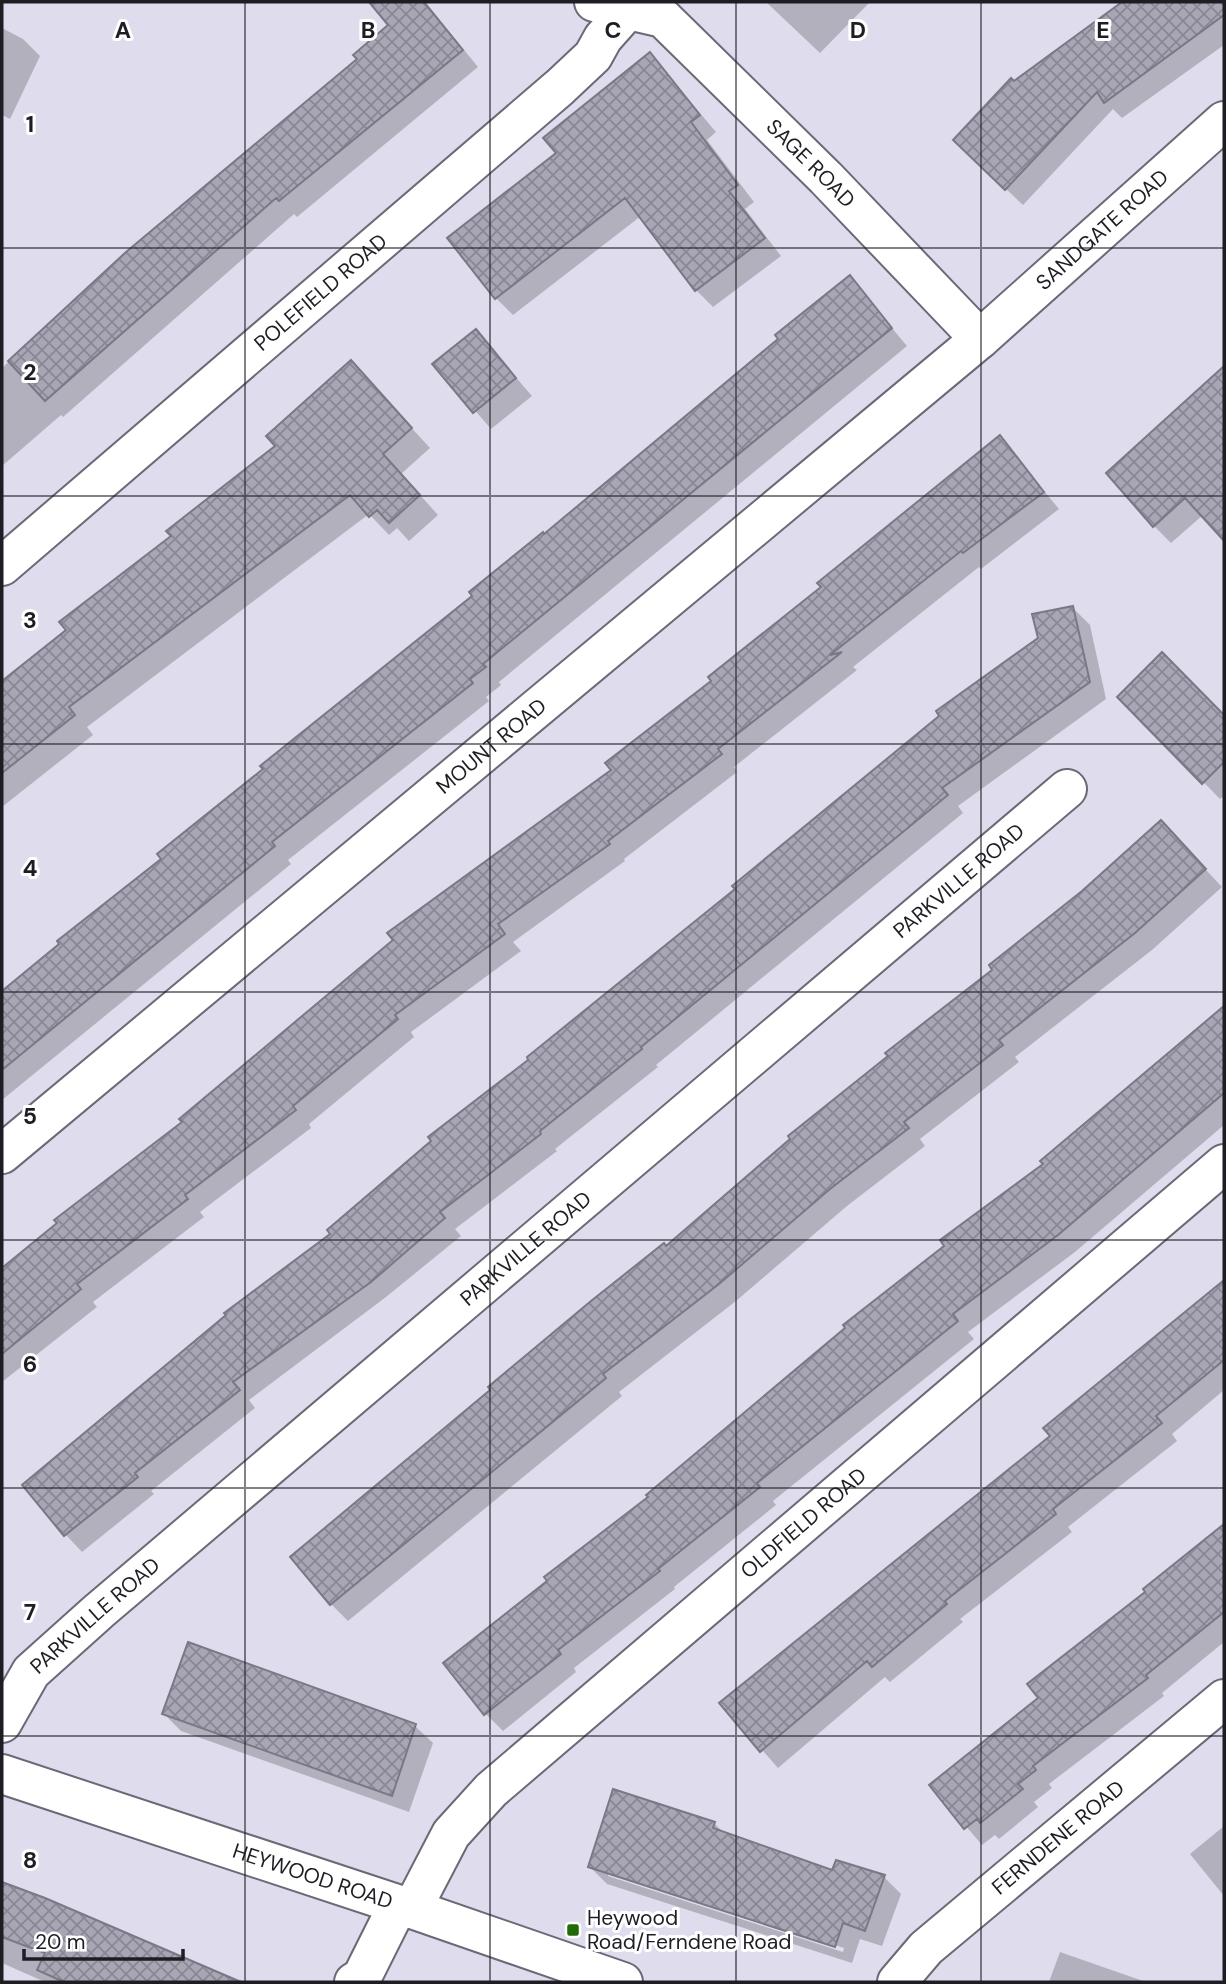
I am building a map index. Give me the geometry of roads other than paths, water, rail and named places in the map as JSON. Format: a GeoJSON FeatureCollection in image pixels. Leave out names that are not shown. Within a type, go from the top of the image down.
{"type":"FeatureCollection","features":[{"type":"Feature","properties":{"kind":"street","name":"SAGE ROAD"},"geometry":{"type":"LineString","coordinates":[[619,4],[663,18],[826,178],[980,339]]}},
{"type":"Feature","properties":{"kind":"street","name":"POLEFIELD ROAD"},"geometry":{"type":"LineString","coordinates":[[2,566],[560,88],[593,56],[619,4]]}},
{"type":"Feature","properties":{"kind":"street","name":"SANDGATE ROAD"},"geometry":{"type":"LineString","coordinates":[[980,339],[1224,121]]}},
{"type":"Feature","properties":{"kind":"street","name":"MOUNT ROAD"},"geometry":{"type":"LineString","coordinates":[[2,1154],[980,339]]}},
{"type":"Feature","properties":{"kind":"street","name":"PARKVILLE ROAD"},"geometry":{"type":"LineString","coordinates":[[2,1723],[31,1672],[99,1611],[1067,789]]}},
{"type":"Feature","properties":{"kind":"street","name":"OLDFIELD ROAD"},"geometry":{"type":"LineString","coordinates":[[354,1982],[362,1977],[451,1834],[491,1790],[1224,1164]]}},
{"type":"Feature","properties":{"kind":"street","name":"FERNDENE ROAD"},"geometry":{"type":"LineString","coordinates":[[897,1982],[926,1948],[1224,1699]]}},
{"type":"Feature","properties":{"kind":"street","name":"HEYWOOD ROAD"},"geometry":{"type":"LineString","coordinates":[[2,1774],[623,1982]]}},
{"type":"Feature","properties":{"kind":"place","name":"Heywood Road/Ferndene Road"},"geometry":{"type":"Point","coordinates":[573,1930]}}]}
